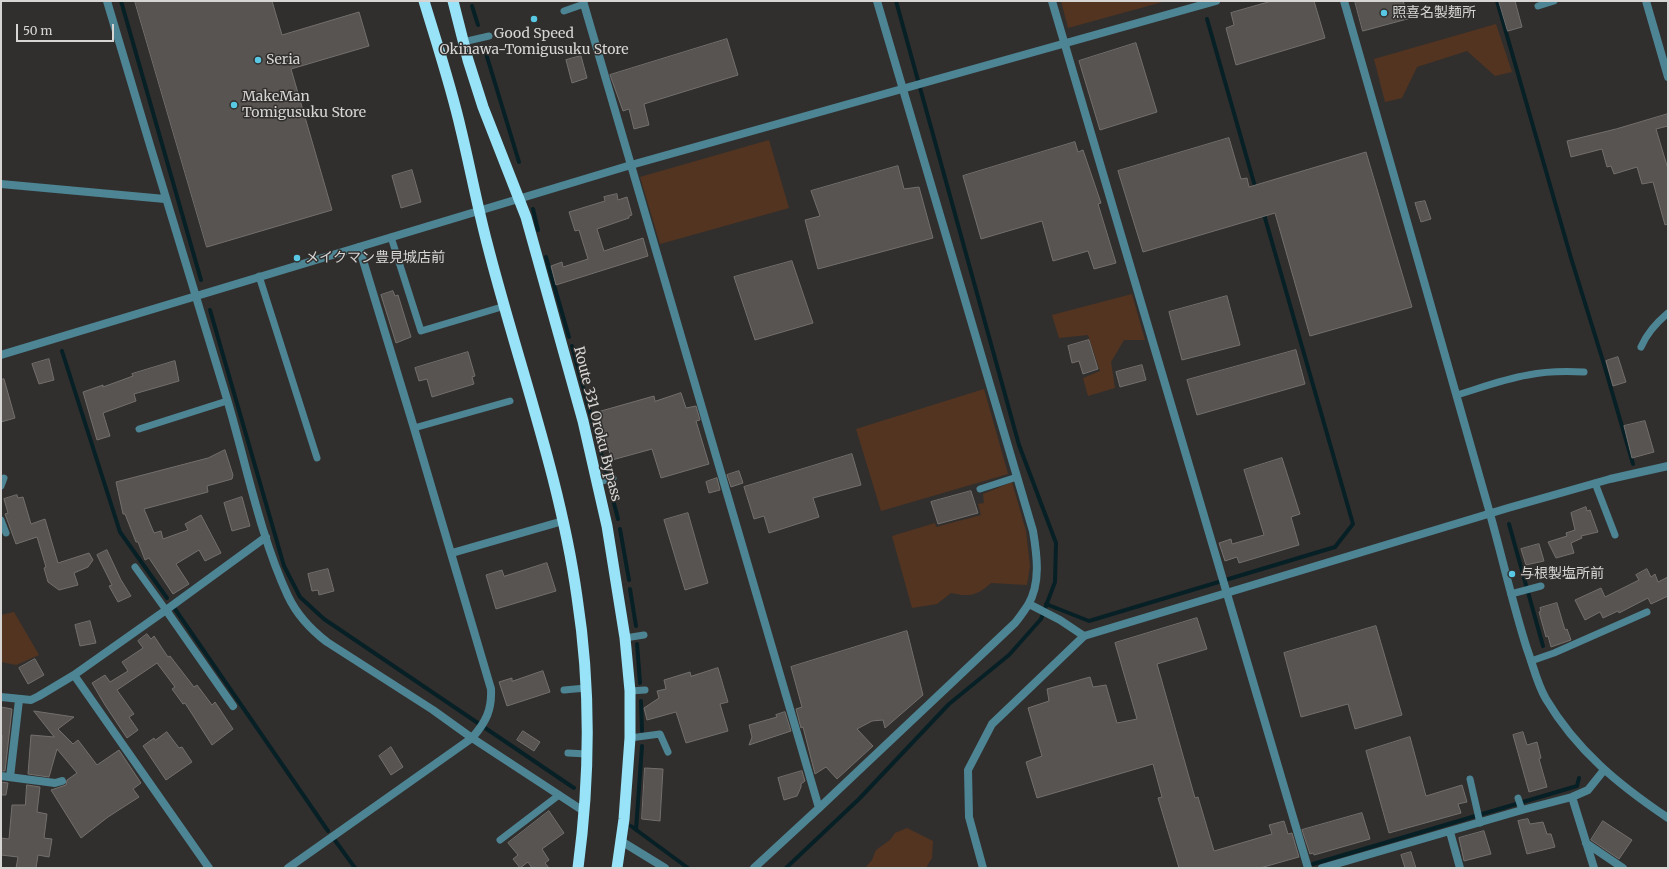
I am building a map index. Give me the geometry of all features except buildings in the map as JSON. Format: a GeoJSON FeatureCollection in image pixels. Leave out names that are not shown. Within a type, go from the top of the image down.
{"type":"FeatureCollection","features":[{"type":"Feature","properties":{"kind":"highway"},"geometry":{"type":"LineString","coordinates":[[424,1],[461,128],[479,211],[504,306],[528,387],[563,521],[577,596],[586,688],[587,754],[585,812],[578,868]]}},
{"type":"Feature","properties":{"kind":"highway","name":"Route 331 Oroku Bypass"},"geometry":{"type":"LineString","coordinates":[[453,1],[463,42],[483,107],[520,199],[581,414],[598,482],[618,589],[625,638],[630,691],[630,738],[621,841],[617,868]]}},
{"type":"Feature","properties":{"kind":"street"},"geometry":{"type":"LineString","coordinates":[[106,1],[165,199],[196,296],[266,537],[288,597],[299,616],[315,633],[474,736],[585,812]]}},
{"type":"Feature","properties":{"kind":"street"},"geometry":{"type":"LineString","coordinates":[[754,868],[1015,623],[1029,604],[1036,581],[1037,559],[1033,531],[876,1]]}},
{"type":"Feature","properties":{"kind":"street"},"geometry":{"type":"LineString","coordinates":[[1052,1],[1308,868]]}},
{"type":"Feature","properties":{"kind":"street"},"geometry":{"type":"LineString","coordinates":[[1,355],[631,165],[1216,1]]}},
{"type":"Feature","properties":{"kind":"street"},"geometry":{"type":"LineString","coordinates":[[1344,1],[1490,513],[1515,593],[1531,661],[1544,696],[1561,723],[1580,747],[1604,770],[1668,818]]}},
{"type":"Feature","properties":{"kind":"street"},"geometry":{"type":"LineString","coordinates":[[1646,1],[1668,77]]}},
{"type":"Feature","properties":{"kind":"street"},"geometry":{"type":"LineString","coordinates":[[583,3],[819,808]]}},
{"type":"Feature","properties":{"kind":"street"},"geometry":{"type":"LineString","coordinates":[[1,184],[165,199]]}},
{"type":"Feature","properties":{"kind":"street"},"geometry":{"type":"LineString","coordinates":[[288,868],[474,736],[486,719],[492,702],[491,689],[452,553],[359,247]]}},
{"type":"Feature","properties":{"kind":"street"},"geometry":{"type":"LineString","coordinates":[[983,868],[969,817],[968,770],[992,724],[1084,636],[1490,513],[1595,483],[1668,466]]}},
{"type":"Feature","properties":{"kind":"street"},"geometry":{"type":"LineString","coordinates":[[452,553],[563,521]]}},
{"type":"Feature","properties":{"kind":"street"},"geometry":{"type":"LineString","coordinates":[[1,697],[31,700],[74,675],[266,537]]}},
{"type":"Feature","properties":{"kind":"street"},"geometry":{"type":"LineString","coordinates":[[1029,604],[1060,620],[1084,636]]}},
{"type":"Feature","properties":{"kind":"street"},"geometry":{"type":"LineString","coordinates":[[166,610],[232,706]]}},
{"type":"Feature","properties":{"kind":"street"},"geometry":{"type":"LineString","coordinates":[[74,675],[209,868]]}},
{"type":"Feature","properties":{"kind":"street"},"geometry":{"type":"LineString","coordinates":[[10,777],[19,700]]}},
{"type":"Feature","properties":{"kind":"street"},"geometry":{"type":"LineString","coordinates":[[1322,868],[1343,865],[1480,822],[1572,797],[1588,790],[1604,770]]}},
{"type":"Feature","properties":{"kind":"street"},"geometry":{"type":"LineString","coordinates":[[1,776],[55,783],[62,781]]}},
{"type":"Feature","properties":{"kind":"street"},"geometry":{"type":"LineString","coordinates":[[1572,797],[1594,868]]}},
{"type":"Feature","properties":{"kind":"street"},"geometry":{"type":"LineString","coordinates":[[1450,832],[1460,868]]}},
{"type":"Feature","properties":{"kind":"street"},"geometry":{"type":"LineString","coordinates":[[621,841],[665,868]]}},
{"type":"Feature","properties":{"kind":"street"},"geometry":{"type":"LineString","coordinates":[[1586,843],[1623,868]]}},
{"type":"Feature","properties":{"kind":"lane"},"geometry":{"type":"LineString","coordinates":[[1538,6],[1554,1]]}},
{"type":"Feature","properties":{"kind":"lane"},"geometry":{"type":"LineString","coordinates":[[564,11],[583,3]]}},
{"type":"Feature","properties":{"kind":"lane"},"geometry":{"type":"LineString","coordinates":[[463,42],[489,36]]}},
{"type":"Feature","properties":{"kind":"lane"},"geometry":{"type":"LineString","coordinates":[[391,237],[421,331],[504,306]]}},
{"type":"Feature","properties":{"kind":"lane"},"geometry":{"type":"LineString","coordinates":[[260,276],[317,458]]}},
{"type":"Feature","properties":{"kind":"lane"},"geometry":{"type":"LineString","coordinates":[[1641,347],[1645,337],[1654,325],[1668,313]]}},
{"type":"Feature","properties":{"kind":"lane"},"geometry":{"type":"LineString","coordinates":[[1456,395],[1506,379],[1530,374],[1556,371],[1584,372]]}},
{"type":"Feature","properties":{"kind":"lane"},"geometry":{"type":"LineString","coordinates":[[139,429],[227,401]]}},
{"type":"Feature","properties":{"kind":"lane"},"geometry":{"type":"LineString","coordinates":[[414,428],[510,402]]}},
{"type":"Feature","properties":{"kind":"lane"},"geometry":{"type":"LineString","coordinates":[[980,489],[1017,477]]}},
{"type":"Feature","properties":{"kind":"lane"},"geometry":{"type":"LineString","coordinates":[[1,486],[4,478]]}},
{"type":"Feature","properties":{"kind":"lane"},"geometry":{"type":"LineString","coordinates":[[598,482],[613,478]]}},
{"type":"Feature","properties":{"kind":"lane"},"geometry":{"type":"LineString","coordinates":[[1595,483],[1615,534]]}},
{"type":"Feature","properties":{"kind":"lane"},"geometry":{"type":"LineString","coordinates":[[1,520],[6,533]]}},
{"type":"Feature","properties":{"kind":"lane"},"geometry":{"type":"LineString","coordinates":[[136,567],[166,610]]}},
{"type":"Feature","properties":{"kind":"lane"},"geometry":{"type":"LineString","coordinates":[[1515,593],[1541,586]]}},
{"type":"Feature","properties":{"kind":"lane"},"geometry":{"type":"LineString","coordinates":[[1531,661],[1554,653],[1647,612]]}},
{"type":"Feature","properties":{"kind":"lane"},"geometry":{"type":"LineString","coordinates":[[625,638],[644,635]]}},
{"type":"Feature","properties":{"kind":"lane"},"geometry":{"type":"LineString","coordinates":[[564,690],[586,688]]}},
{"type":"Feature","properties":{"kind":"lane"},"geometry":{"type":"LineString","coordinates":[[630,691],[645,690]]}},
{"type":"Feature","properties":{"kind":"lane"},"geometry":{"type":"LineString","coordinates":[[630,738],[660,734],[668,752]]}},
{"type":"Feature","properties":{"kind":"lane"},"geometry":{"type":"LineString","coordinates":[[568,753],[587,754]]}},
{"type":"Feature","properties":{"kind":"lane"},"geometry":{"type":"LineString","coordinates":[[1470,779],[1479,810],[1480,822]]}},
{"type":"Feature","properties":{"kind":"lane"},"geometry":{"type":"LineString","coordinates":[[500,840],[559,795]]}},
{"type":"Feature","properties":{"kind":"lane"},"geometry":{"type":"LineString","coordinates":[[1518,798],[1522,810]]}},
{"type":"Feature","properties":{"kind":"shaded area"},"geometry":{"type":"Polygon","coordinates":[[[1061,1],[1166,1],[1068,28],[1061,1]]]}},
{"type":"Feature","properties":{"kind":"shaded area"},"geometry":{"type":"Polygon","coordinates":[[[1496,24],[1512,72],[1495,76],[1467,51],[1417,67],[1402,98],[1385,102],[1374,59],[1496,24]]]}},
{"type":"Feature","properties":{"kind":"shaded area"},"geometry":{"type":"Polygon","coordinates":[[[769,140],[789,208],[660,244],[640,177],[769,140]]]}},
{"type":"Feature","properties":{"kind":"shaded area"},"geometry":{"type":"Polygon","coordinates":[[[1132,294],[1145,340],[1124,340],[1111,362],[1115,388],[1088,396],[1083,378],[1100,371],[1088,335],[1059,338],[1052,315],[1132,294]]]}},
{"type":"Feature","properties":{"kind":"shaded area"},"geometry":{"type":"Polygon","coordinates":[[[984,389],[1008,474],[881,511],[856,429],[984,389]]]}},
{"type":"Feature","properties":{"kind":"shaded area"},"geometry":{"type":"Polygon","coordinates":[[[1012,482],[1026,531],[1030,566],[1027,585],[991,583],[977,593],[963,595],[951,593],[937,604],[912,608],[892,536],[935,523],[936,527],[981,515],[978,504],[984,503],[983,494],[1012,482]]]}},
{"type":"Feature","properties":{"kind":"shaded area"},"geometry":{"type":"Polygon","coordinates":[[[14,612],[39,655],[16,665],[1,662],[1,615],[14,612]]]}},
{"type":"Feature","properties":{"kind":"shaded area"},"geometry":{"type":"Polygon","coordinates":[[[907,828],[933,841],[932,858],[927,866],[928,868],[865,868],[872,860],[876,850],[890,840],[895,833],[907,828]]]}},
{"type":"Feature","properties":{"kind":"waterway"},"geometry":{"type":"LineString","coordinates":[[121,1],[201,280]]}},
{"type":"Feature","properties":{"kind":"waterway"},"geometry":{"type":"LineString","coordinates":[[786,868],[859,799],[949,704],[1009,655],[1041,619],[1055,582],[1056,543],[1019,445],[896,1]]}},
{"type":"Feature","properties":{"kind":"waterway"},"geometry":{"type":"LineString","coordinates":[[1497,1],[1571,258],[1633,464]]}},
{"type":"Feature","properties":{"kind":"waterway"},"geometry":{"type":"LineString","coordinates":[[472,6],[478,25]]}},
{"type":"Feature","properties":{"kind":"waterway"},"geometry":{"type":"LineString","coordinates":[[1207,19],[1256,190]]}},
{"type":"Feature","properties":{"kind":"waterway"},"geometry":{"type":"LineString","coordinates":[[484,47],[519,162]]}},
{"type":"Feature","properties":{"kind":"waterway"},"geometry":{"type":"LineString","coordinates":[[533,209],[538,230]]}},
{"type":"Feature","properties":{"kind":"waterway"},"geometry":{"type":"LineString","coordinates":[[1046,604],[1089,621],[1335,547],[1353,524],[1263,211]]}},
{"type":"Feature","properties":{"kind":"waterway"},"geometry":{"type":"LineString","coordinates":[[546,257],[569,337]]}},
{"type":"Feature","properties":{"kind":"waterway"},"geometry":{"type":"LineString","coordinates":[[210,310],[284,566],[300,597],[324,619],[574,788]]}},
{"type":"Feature","properties":{"kind":"waterway"},"geometry":{"type":"LineString","coordinates":[[572,346],[607,475]]}},
{"type":"Feature","properties":{"kind":"waterway"},"geometry":{"type":"LineString","coordinates":[[62,351],[120,532],[167,598]]}},
{"type":"Feature","properties":{"kind":"waterway"},"geometry":{"type":"LineString","coordinates":[[609,484],[618,519]]}},
{"type":"Feature","properties":{"kind":"waterway"},"geometry":{"type":"LineString","coordinates":[[1509,524],[1543,646]]}},
{"type":"Feature","properties":{"kind":"waterway"},"geometry":{"type":"LineString","coordinates":[[620,529],[629,580]]}},
{"type":"Feature","properties":{"kind":"waterway"},"geometry":{"type":"LineString","coordinates":[[630,589],[636,626]]}},
{"type":"Feature","properties":{"kind":"waterway"},"geometry":{"type":"LineString","coordinates":[[175,609],[328,831]]}},
{"type":"Feature","properties":{"kind":"waterway"},"geometry":{"type":"LineString","coordinates":[[637,644],[640,683]]}},
{"type":"Feature","properties":{"kind":"waterway"},"geometry":{"type":"LineString","coordinates":[[641,701],[642,731]]}},
{"type":"Feature","properties":{"kind":"waterway"},"geometry":{"type":"LineString","coordinates":[[636,830],[642,746]]}},
{"type":"Feature","properties":{"kind":"waterway"},"geometry":{"type":"LineString","coordinates":[[1313,864],[1577,786],[1579,778]]}},
{"type":"Feature","properties":{"kind":"waterway"},"geometry":{"type":"LineString","coordinates":[[631,826],[688,868]]}},
{"type":"Feature","properties":{"kind":"waterway"},"geometry":{"type":"LineString","coordinates":[[334,839],[355,868]]}},
{"type":"Feature","properties":{"kind":"place","name":"照喜名製麺所"},"geometry":{"type":"Point","coordinates":[1384,13]}},
{"type":"Feature","properties":{"kind":"place","name":"Good Speed Okinawa-Tomigusuku Store"},"geometry":{"type":"Point","coordinates":[534,19]}},
{"type":"Feature","properties":{"kind":"place","name":"Seria"},"geometry":{"type":"Point","coordinates":[258,60]}},
{"type":"Feature","properties":{"kind":"place","name":"MakeMan Tomigusuku Store"},"geometry":{"type":"Point","coordinates":[234,105]}},
{"type":"Feature","properties":{"kind":"place","name":"メイクマン豊見城店前"},"geometry":{"type":"Point","coordinates":[297,258]}},
{"type":"Feature","properties":{"kind":"place","name":"与根製塩所前"},"geometry":{"type":"Point","coordinates":[1512,574]}}]}
